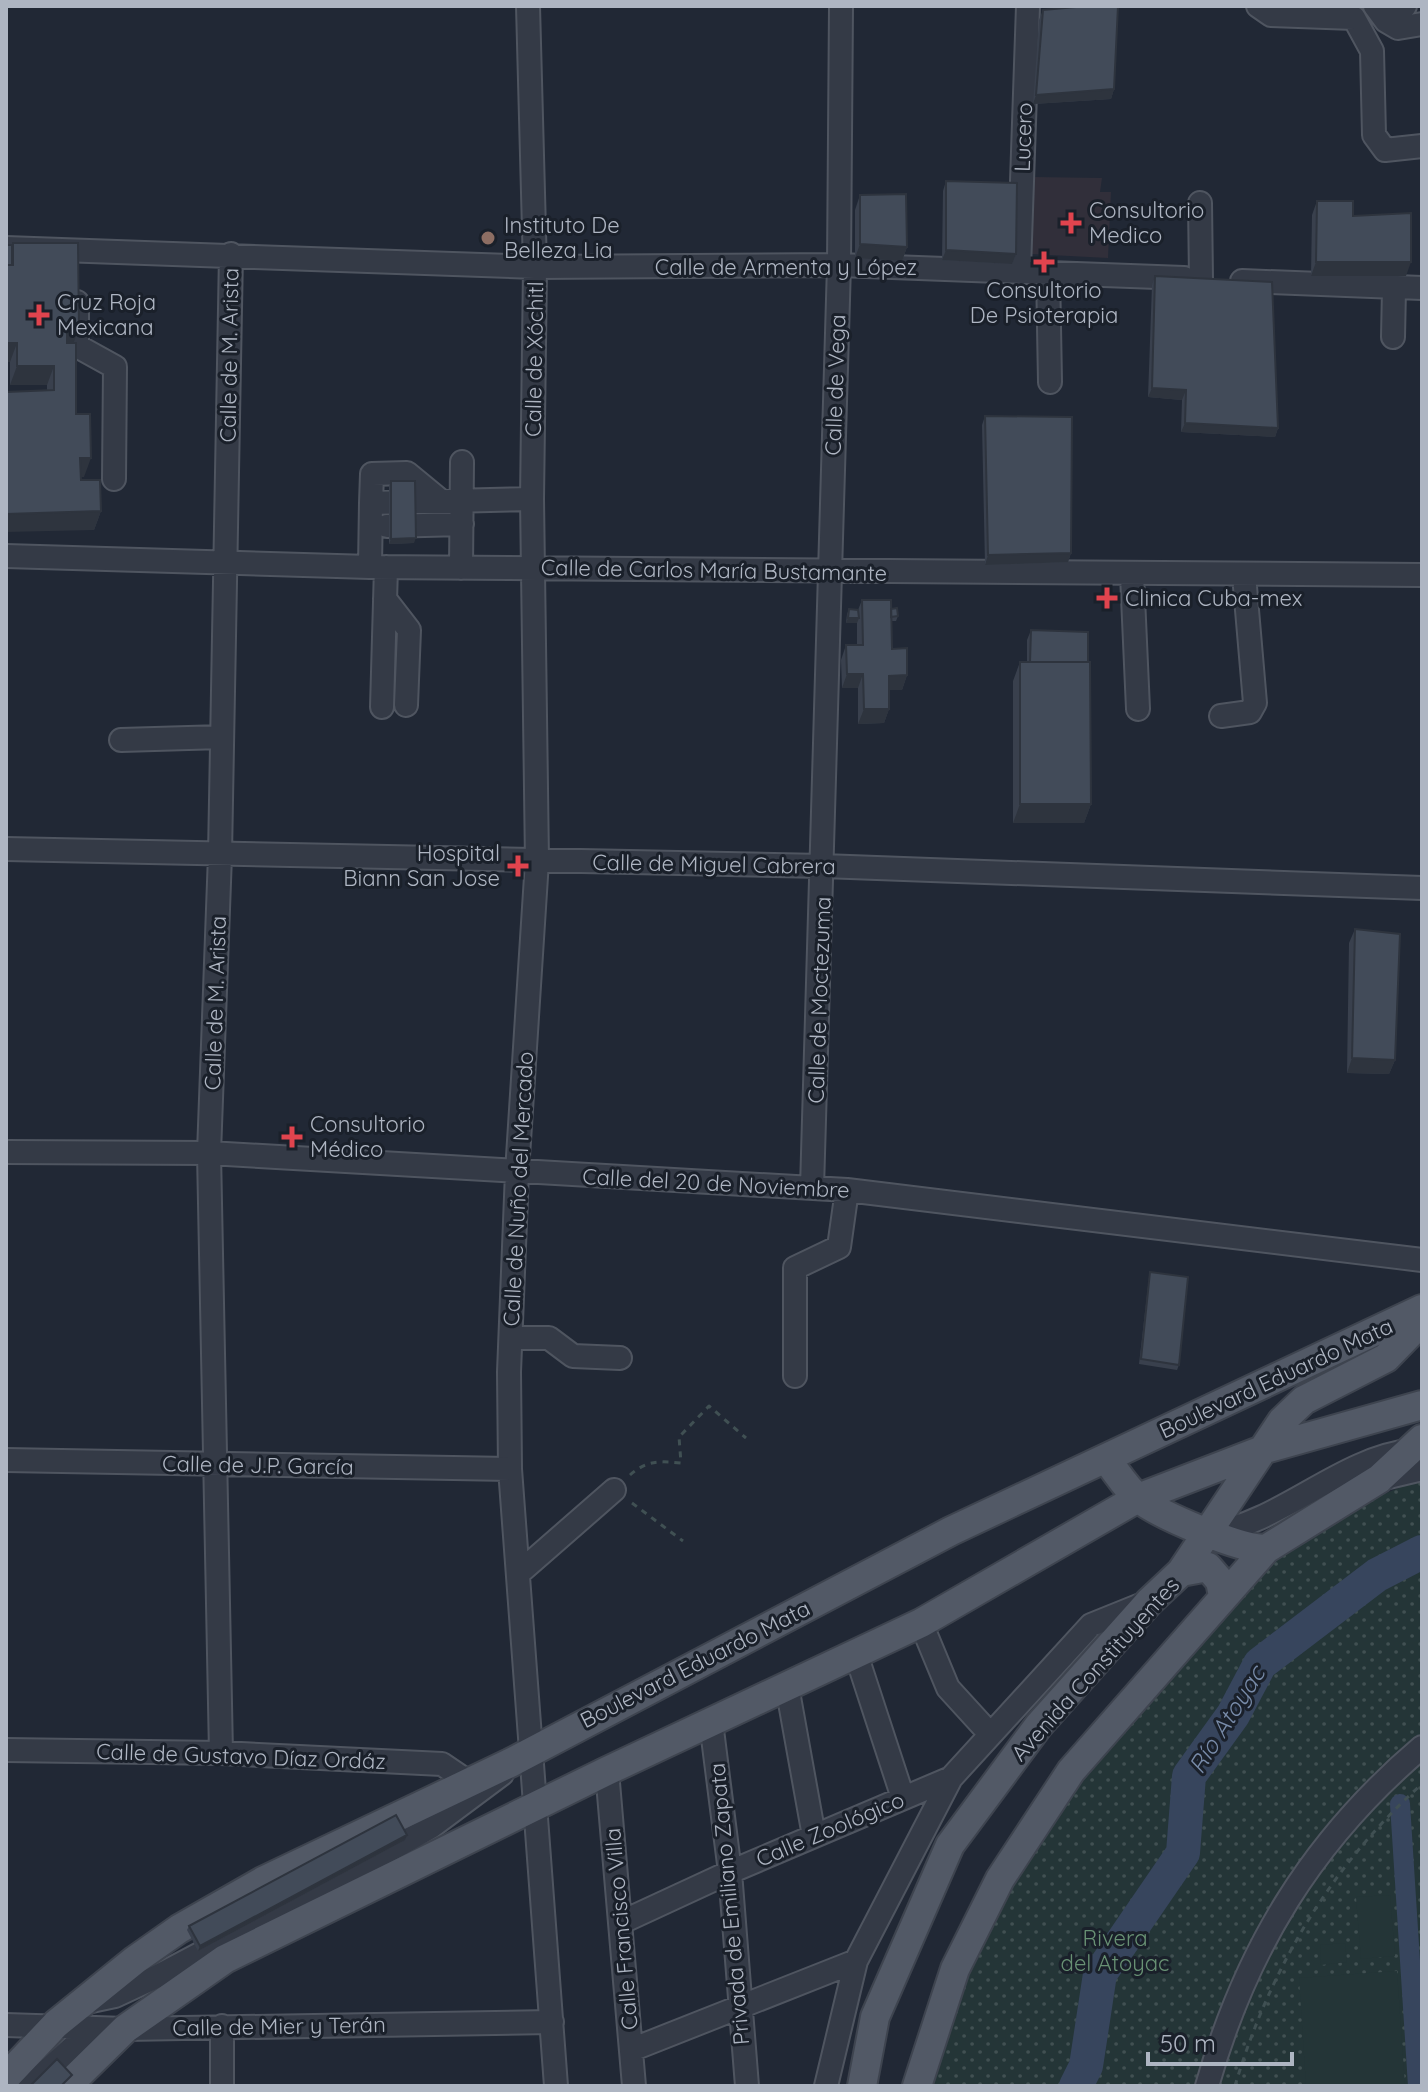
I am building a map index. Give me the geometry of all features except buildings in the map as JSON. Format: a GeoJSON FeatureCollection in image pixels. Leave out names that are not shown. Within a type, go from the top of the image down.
{"type":"FeatureCollection","features":[{"type":"Feature","properties":{"kind":"main road","name":"Boulevard Eduardo Mata"},"geometry":{"type":"LineString","coordinates":[[6,2077],[56,2024],[80,2004],[179,1929],[263,1881],[470,1783],[951,1531],[1422,1309]]}},
{"type":"Feature","properties":{"kind":"main road","name":"Avenida Constituyentes"},"geometry":{"type":"LineString","coordinates":[[862,2086],[875,2017],[950,1845],[1039,1725],[1149,1602],[1181,1572],[1282,1421],[1304,1400],[1386,1358],[1422,1321]]}},
{"type":"Feature","properties":{"kind":"main road"},"geometry":{"type":"LineString","coordinates":[[67,2086],[124,2030],[225,1959],[607,1771],[921,1623],[1138,1498],[1265,1449],[1422,1405]]}},
{"type":"Feature","properties":{"kind":"main road"},"geometry":{"type":"LineString","coordinates":[[917,2086],[955,1969],[1000,1879],[1071,1771],[1266,1549],[1420,1452]]}},
{"type":"Feature","properties":{"kind":"main road"},"geometry":{"type":"LineString","coordinates":[[1106,1459],[1138,1498],[1209,1534],[1252,1549],[1266,1549]]}},
{"type":"Feature","properties":{"kind":"main road"},"geometry":{"type":"LineString","coordinates":[[1181,1572],[1208,1567],[1220,1581],[1223,1596]]}},
{"type":"Feature","properties":{"kind":"street","name":"Calle de Xóchitl"},"geometry":{"type":"LineString","coordinates":[[528,6],[535,267],[532,567]]}},
{"type":"Feature","properties":{"kind":"street","name":"Calle de Vega"},"geometry":{"type":"LineString","coordinates":[[828,572],[839,265],[841,6]]}},
{"type":"Feature","properties":{"kind":"street","name":"Lucero"},"geometry":{"type":"LineString","coordinates":[[1019,269],[1028,6]]}},
{"type":"Feature","properties":{"kind":"street"},"geometry":{"type":"LineString","coordinates":[[1258,6],[1271,15],[1354,18],[1372,51],[1374,135],[1385,150],[1422,146]]}},
{"type":"Feature","properties":{"kind":"street"},"geometry":{"type":"LineString","coordinates":[[1376,6],[1386,10],[1405,6]]}},
{"type":"Feature","properties":{"kind":"street"},"geometry":{"type":"LineString","coordinates":[[1376,6],[1386,21],[1398,28],[1422,24]]}},
{"type":"Feature","properties":{"kind":"street"},"geometry":{"type":"LineString","coordinates":[[1200,203],[1201,279]]}},
{"type":"Feature","properties":{"kind":"street","name":"Calle de Armenta y López"},"geometry":{"type":"LineString","coordinates":[[6,248],[78,266],[231,254],[535,267],[839,265],[1019,269],[1422,288]]}},
{"type":"Feature","properties":{"kind":"street","name":"Calle de M. Arista"},"geometry":{"type":"LineString","coordinates":[[221,1753],[209,1153],[220,855],[231,254]]}},
{"type":"Feature","properties":{"kind":"street"},"geometry":{"type":"LineString","coordinates":[[78,266],[77,346],[115,367],[114,479]]}},
{"type":"Feature","properties":{"kind":"street"},"geometry":{"type":"LineString","coordinates":[[1048,271],[1050,382]]}},
{"type":"Feature","properties":{"kind":"street"},"geometry":{"type":"LineString","coordinates":[[1393,337],[1394,289]]}},
{"type":"Feature","properties":{"kind":"street"},"geometry":{"type":"LineString","coordinates":[[461,568],[462,524],[451,501],[462,462]]}},
{"type":"Feature","properties":{"kind":"street"},"geometry":{"type":"LineString","coordinates":[[382,707],[385,599],[371,526],[371,503],[532,499]]}},
{"type":"Feature","properties":{"kind":"street"},"geometry":{"type":"LineString","coordinates":[[371,526],[462,524]]}},
{"type":"Feature","properties":{"kind":"street","name":"Calle de Carlos María Bustamante"},"geometry":{"type":"LineString","coordinates":[[6,556],[378,567],[1422,575]]}},
{"type":"Feature","properties":{"kind":"street","name":"Calle de Nuño del Mercado"},"geometry":{"type":"LineString","coordinates":[[532,567],[537,861],[517,1172],[510,1469],[519,1573],[519,1757],[534,1809],[556,2086]]}},
{"type":"Feature","properties":{"kind":"street","name":"Calle de Moctezuma"},"geometry":{"type":"LineString","coordinates":[[812,1188],[823,866],[828,572]]}},
{"type":"Feature","properties":{"kind":"street"},"geometry":{"type":"LineString","coordinates":[[1132,575],[1138,709]]}},
{"type":"Feature","properties":{"kind":"street"},"geometry":{"type":"LineString","coordinates":[[1221,716],[1250,712],[1255,703],[1244,575]]}},
{"type":"Feature","properties":{"kind":"street"},"geometry":{"type":"LineString","coordinates":[[385,599],[409,630],[406,705]]}},
{"type":"Feature","properties":{"kind":"street"},"geometry":{"type":"LineString","coordinates":[[121,740],[222,737]]}},
{"type":"Feature","properties":{"kind":"street","name":"Calle de Miguel Cabrera"},"geometry":{"type":"LineString","coordinates":[[6,849],[823,866],[1422,888]]}},
{"type":"Feature","properties":{"kind":"street","name":"Calle del 20 de Noviembre"},"geometry":{"type":"LineString","coordinates":[[6,1152],[209,1153],[847,1190],[1422,1260]]}},
{"type":"Feature","properties":{"kind":"street"},"geometry":{"type":"LineString","coordinates":[[795,1376],[795,1268],[839,1247],[847,1190]]}},
{"type":"Feature","properties":{"kind":"street"},"geometry":{"type":"LineString","coordinates":[[511,1338],[549,1338],[573,1356],[620,1358]]}},
{"type":"Feature","properties":{"kind":"street"},"geometry":{"type":"LineString","coordinates":[[1209,1534],[1253,1524],[1365,1462],[1420,1452]]}},
{"type":"Feature","properties":{"kind":"street","name":"Calle de J.P. García"},"geometry":{"type":"LineString","coordinates":[[6,1460],[510,1469]]}},
{"type":"Feature","properties":{"kind":"street"},"geometry":{"type":"LineString","coordinates":[[519,1573],[614,1490]]}},
{"type":"Feature","properties":{"kind":"street"},"geometry":{"type":"LineString","coordinates":[[826,2086],[856,1961],[951,1778],[1091,1625],[1149,1602]]}},
{"type":"Feature","properties":{"kind":"street"},"geometry":{"type":"LineString","coordinates":[[921,1623],[948,1688],[990,1734]]}},
{"type":"Feature","properties":{"kind":"street"},"geometry":{"type":"LineString","coordinates":[[856,1654],[903,1798]]}},
{"type":"Feature","properties":{"kind":"street"},"geometry":{"type":"LineString","coordinates":[[787,1686],[814,1836]]}},
{"type":"Feature","properties":{"kind":"street","name":"Privada de Emiliano Zapata"},"geometry":{"type":"LineString","coordinates":[[711,1722],[730,1872],[747,2086]]}},
{"type":"Feature","properties":{"kind":"street"},"geometry":{"type":"LineString","coordinates":[[1207,2086],[1223,2030],[1260,1942],[1298,1880],[1347,1820],[1422,1747]]}},
{"type":"Feature","properties":{"kind":"street","name":"Calle de Gustavo Díaz Ordáz"},"geometry":{"type":"LineString","coordinates":[[6,1750],[221,1753],[442,1764],[470,1783]]}},
{"type":"Feature","properties":{"kind":"street"},"geometry":{"type":"LineString","coordinates":[[80,2004],[115,1996],[158,1976],[304,1899],[451,1814],[497,1780],[519,1757]]}},
{"type":"Feature","properties":{"kind":"street","name":"Calle Francisco Villa"},"geometry":{"type":"LineString","coordinates":[[607,1771],[634,2086]]}},
{"type":"Feature","properties":{"kind":"street","name":"Calle Zoológico"},"geometry":{"type":"LineString","coordinates":[[622,1922],[730,1872],[951,1778]]}},
{"type":"Feature","properties":{"kind":"street"},"geometry":{"type":"LineString","coordinates":[[631,2050],[856,1961]]}},
{"type":"Feature","properties":{"kind":"street","name":"Calle de Mier y Terán"},"geometry":{"type":"LineString","coordinates":[[6,2025],[56,2024],[124,2030],[552,2022]]}},
{"type":"Feature","properties":{"kind":"street"},"geometry":{"type":"LineString","coordinates":[[222,2026],[222,2086]]}},
{"type":"Feature","properties":{"kind":"street"},"geometry":{"type":"LineString","coordinates":[[30,2086],[73,2047],[124,2030]]}},
{"type":"Feature","properties":{"kind":"path"},"geometry":{"type":"LineString","coordinates":[[683,1541],[614,1490],[642,1465],[658,1461],[681,1463],[679,1437],[709,1406],[746,1438]]}},
{"type":"Feature","properties":{"kind":"path"},"geometry":{"type":"LineString","coordinates":[[1235,2086],[1247,2045],[1278,1973],[1330,1885],[1391,1812],[1422,1784]]}},
{"type":"Feature","properties":{"kind":"shaded area","name":"Consultorio Medico"},"geometry":{"type":"Polygon","coordinates":[[[1033,177],[1102,178],[1100,192],[1111,192],[1108,258],[1031,254],[1033,177]]]}},
{"type":"Feature","properties":{"kind":"green space","name":"Rivera del Atoyac"},"geometry":{"type":"Polygon","coordinates":[[[1422,1478],[1422,2086],[917,2086],[992,1895],[1071,1771],[1281,1538],[1422,1478]]]}},
{"type":"Feature","properties":{"kind":"green space"},"geometry":{"type":"Polygon","coordinates":[[[1390,1895],[1395,1956],[1361,1959],[1356,1897],[1390,1895]]]}},
{"type":"Feature","properties":{"kind":"green space"},"geometry":{"type":"Polygon","coordinates":[[[1345,1943],[1347,1962],[1321,1965],[1320,1945],[1345,1943]]]}},
{"type":"Feature","properties":{"kind":"green space"},"geometry":{"type":"Polygon","coordinates":[[[1397,1971],[1405,2086],[1306,2086],[1299,1978],[1397,1971]]]}},
{"type":"Feature","properties":{"kind":"waterway","name":"Río Atoyac"},"geometry":{"type":"LineString","coordinates":[[1076,2086],[1086,2066],[1100,1974],[1183,1853],[1189,1776],[1233,1715],[1260,1664],[1377,1575],[1422,1552]]}},
{"type":"Feature","properties":{"kind":"waterway"},"geometry":{"type":"LineString","coordinates":[[1400,1804],[1418,2086]]}},
{"type":"Feature","properties":{"kind":"place","name":"Consultorio Medico"},"geometry":{"type":"Point","coordinates":[1071,223]}},
{"type":"Feature","properties":{"kind":"place","name":"Instituto De Belleza Lia"},"geometry":{"type":"Point","coordinates":[488,238]}},
{"type":"Feature","properties":{"kind":"place","name":"Consultorio De Psioterapia"},"geometry":{"type":"Point","coordinates":[1044,262]}},
{"type":"Feature","properties":{"kind":"place","name":"Cruz Roja Mexicana"},"geometry":{"type":"Point","coordinates":[39,315]}},
{"type":"Feature","properties":{"kind":"place","name":"Clinica Cuba-mex"},"geometry":{"type":"Point","coordinates":[1107,598]}},
{"type":"Feature","properties":{"kind":"place","name":"Hospital Biann San Jose"},"geometry":{"type":"Point","coordinates":[518,866]}},
{"type":"Feature","properties":{"kind":"place","name":"Consultorio Médico"},"geometry":{"type":"Point","coordinates":[292,1137]}}]}
